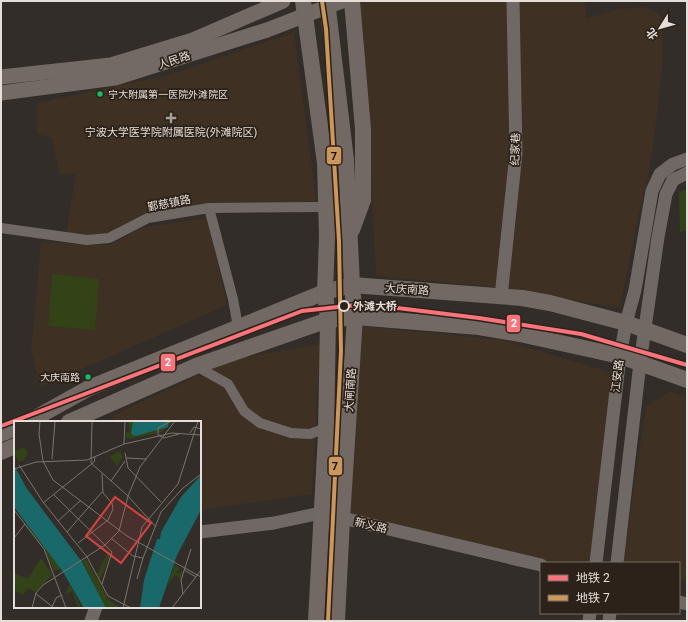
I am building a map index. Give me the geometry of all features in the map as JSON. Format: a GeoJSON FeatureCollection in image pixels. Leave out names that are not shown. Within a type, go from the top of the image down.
{"type":"FeatureCollection","features":[{"type":"Feature","properties":{"kind":"main road","name":"人民路"},"geometry":{"type":"LineString","coordinates":[[1,77],[111,65],[193,40],[283,1]]}},
{"type":"Feature","properties":{"kind":"main road","name":"大闸南路"},"geometry":{"type":"LineString","coordinates":[[303,1],[325,163],[327,237],[325,292],[328,320],[326,428],[316,621]]}},
{"type":"Feature","properties":{"kind":"main road","name":"大闸南路"},"geometry":{"type":"LineString","coordinates":[[327,1],[346,160],[349,237],[355,316],[337,621]]}},
{"type":"Feature","properties":{"kind":"main road","name":"人民路"},"geometry":{"type":"LineString","coordinates":[[1,93],[115,78],[267,30],[342,1]]}},
{"type":"Feature","properties":{"kind":"main road"},"geometry":{"type":"LineString","coordinates":[[349,237],[363,200],[363,129],[352,1]]}},
{"type":"Feature","properties":{"kind":"main road"},"geometry":{"type":"LineString","coordinates":[[298,18],[307,71],[327,237]]}},
{"type":"Feature","properties":{"kind":"main road","name":"大庆南路"},"geometry":{"type":"LineString","coordinates":[[30,421],[89,388],[325,292],[352,285],[475,293],[550,302],[626,323],[687,346]]}},
{"type":"Feature","properties":{"kind":"main road"},"geometry":{"type":"LineString","coordinates":[[71,421],[196,366],[328,320],[355,316],[479,327],[620,356],[687,380]]}},
{"type":"Feature","properties":{"kind":"main road"},"geometry":{"type":"LineString","coordinates":[[1,434],[14,428]]}},
{"type":"Feature","properties":{"kind":"main road"},"geometry":{"type":"LineString","coordinates":[[1,452],[14,446]]}},
{"type":"Feature","properties":{"kind":"street","name":"纪家巷"},"geometry":{"type":"LineString","coordinates":[[501,297],[516,153],[513,1]]}},
{"type":"Feature","properties":{"kind":"street","name":"江安路"},"geometry":{"type":"LineString","coordinates":[[596,562],[620,356],[626,323],[636,290],[652,191],[660,174],[673,164],[687,159]]}},
{"type":"Feature","properties":{"kind":"street","name":"江安路"},"geometry":{"type":"LineString","coordinates":[[616,562],[640,363],[646,331],[658,237],[666,194],[673,180],[687,173]]}},
{"type":"Feature","properties":{"kind":"street","name":"鄞慈镇路"},"geometry":{"type":"LineString","coordinates":[[1,228],[87,240],[109,238],[148,218],[209,208],[323,207]]}},
{"type":"Feature","properties":{"kind":"street"},"geometry":{"type":"LineString","coordinates":[[209,208],[233,299],[238,327]]}},
{"type":"Feature","properties":{"kind":"street"},"geometry":{"type":"LineString","coordinates":[[196,366],[228,384],[244,411],[260,423],[291,433],[310,434],[326,428]]}},
{"type":"Feature","properties":{"kind":"street","name":"新义路"},"geometry":{"type":"LineString","coordinates":[[201,532],[274,523],[321,513],[540,565]]}},
{"type":"Feature","properties":{"kind":"street"},"geometry":{"type":"LineString","coordinates":[[91,621],[96,608]]}},
{"type":"Feature","properties":{"kind":"shaded area"},"geometry":{"type":"Polygon","coordinates":[[[362,1],[584,1],[587,18],[619,9],[644,7],[654,11],[662,18],[663,61],[654,140],[648,177],[620,308],[494,287],[376,276],[369,142],[357,3],[362,1]]]}},
{"type":"Feature","properties":{"kind":"shaded area","name":"宁波大学医学院附属医院(外滩院区)"},"geometry":{"type":"Polygon","coordinates":[[[294,32],[317,204],[146,216],[109,236],[66,234],[76,173],[59,175],[52,138],[37,134],[37,103],[169,75],[294,32]]]}},
{"type":"Feature","properties":{"kind":"shaded area"},"geometry":{"type":"Polygon","coordinates":[[[207,218],[227,305],[41,387],[31,352],[41,242],[110,245],[140,228],[207,218]]]}},
{"type":"Feature","properties":{"kind":"shaded area"},"geometry":{"type":"Polygon","coordinates":[[[363,326],[502,340],[613,373],[591,562],[548,562],[346,515],[363,326]]]}},
{"type":"Feature","properties":{"kind":"shaded area"},"geometry":{"type":"Polygon","coordinates":[[[320,344],[312,494],[201,510],[201,421],[114,421],[112,416],[230,360],[320,344]]]}},
{"type":"Feature","properties":{"kind":"shaded area"},"geometry":{"type":"Polygon","coordinates":[[[670,391],[687,397],[687,578],[680,581],[680,562],[625,562],[623,559],[646,407],[670,391]]]}},
{"type":"Feature","properties":{"kind":"green space"},"geometry":{"type":"Polygon","coordinates":[[[687,189],[687,230],[680,232],[679,192],[687,189]]]}},
{"type":"Feature","properties":{"kind":"green space"},"geometry":{"type":"Polygon","coordinates":[[[52,274],[99,279],[95,330],[48,326],[52,274]]]}},
{"type":"Feature","properties":{"kind":"metro line","name":"7"},"geometry":{"type":"LineString","coordinates":[[322,1],[326,29],[339,241],[341,351],[328,621]]}},
{"type":"Feature","properties":{"kind":"metro line","name":"2"},"geometry":{"type":"LineString","coordinates":[[14,421],[302,311],[365,304],[479,318],[581,334],[687,365]]}},
{"type":"Feature","properties":{"kind":"metro line","name":"2"},"geometry":{"type":"LineString","coordinates":[[1,426],[14,421]]}},
{"type":"Feature","properties":{"kind":"place","name":"宁大附属第一医院外滩院区"},"geometry":{"type":"Point","coordinates":[100,94]}},
{"type":"Feature","properties":{"kind":"place","name":"宁波大学医学院附属医院(外滩院区)"},"geometry":{"type":"Point","coordinates":[171,118]}},
{"type":"Feature","properties":{"kind":"place","name":"外滩大桥"},"geometry":{"type":"Point","coordinates":[344,306]}},
{"type":"Feature","properties":{"kind":"place","name":"大庆南路"},"geometry":{"type":"Point","coordinates":[88,377]}}]}
